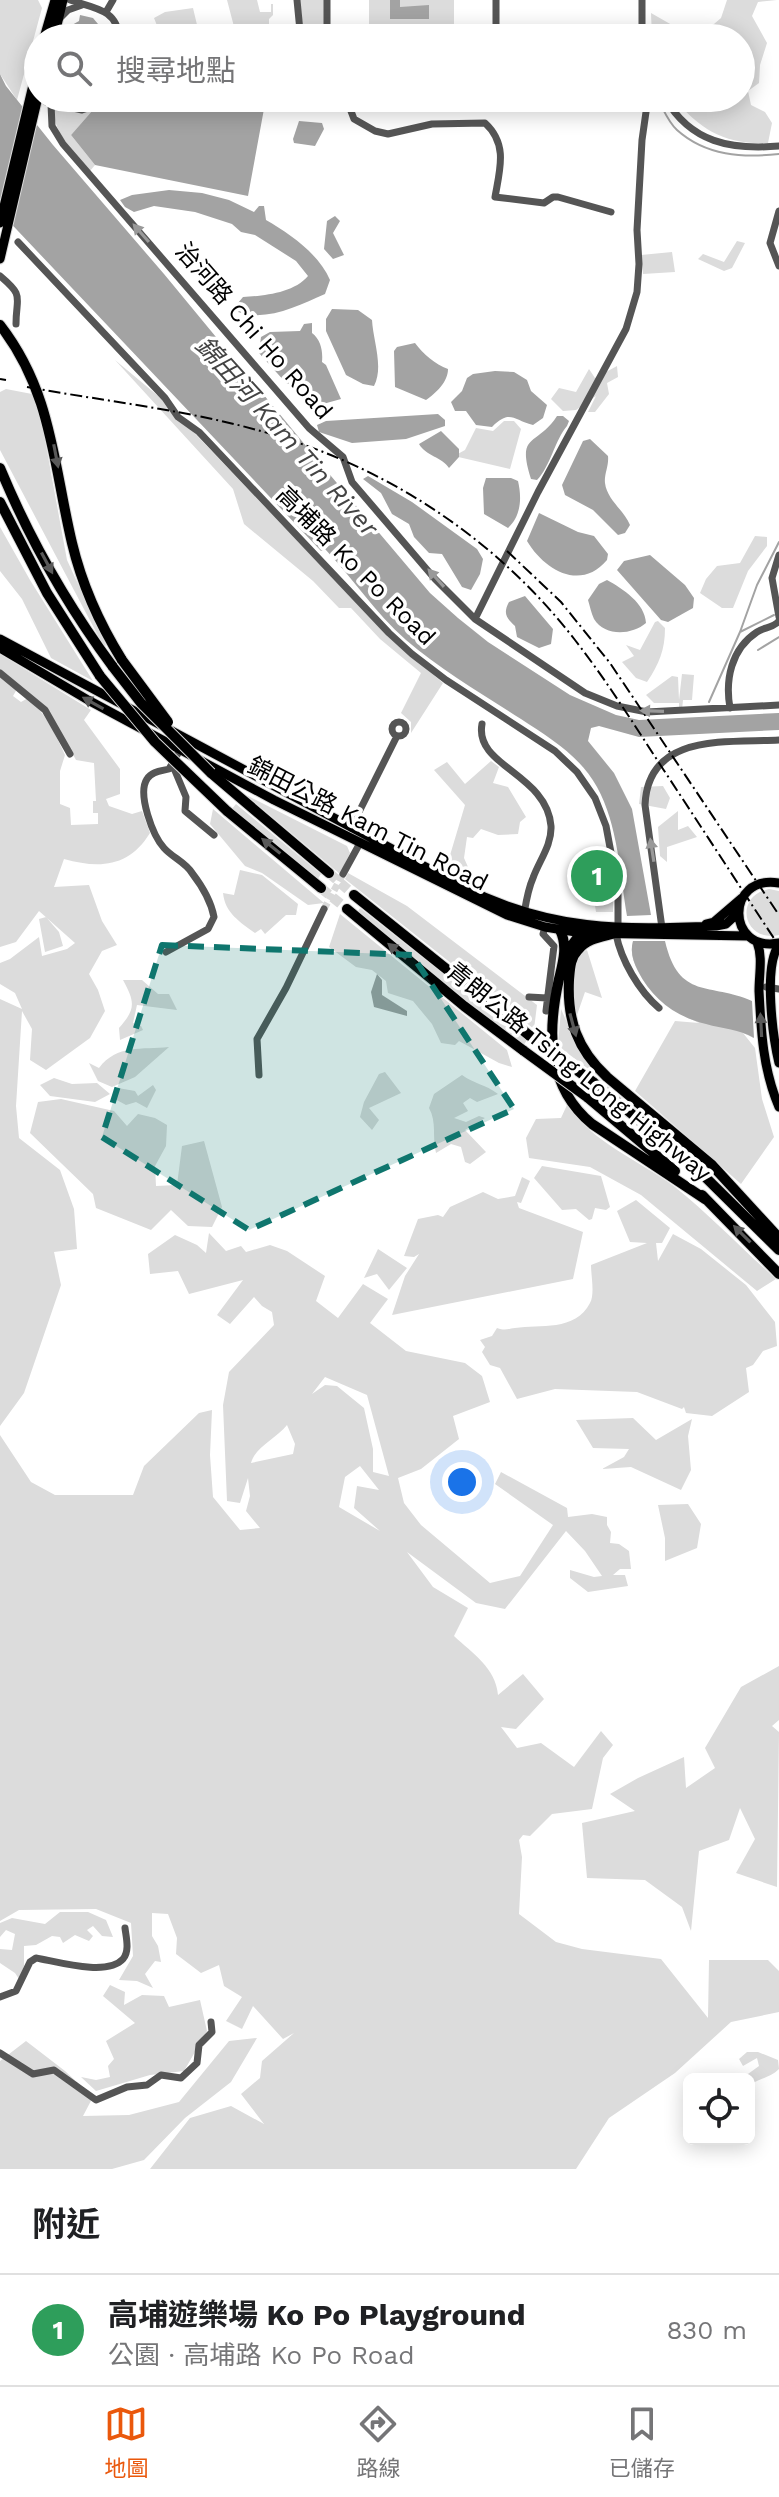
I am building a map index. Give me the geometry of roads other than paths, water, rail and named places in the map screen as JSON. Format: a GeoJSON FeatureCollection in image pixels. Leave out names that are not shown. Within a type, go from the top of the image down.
{"type":"FeatureCollection","features":[{"type":"Feature","properties":{"kind":"highway"},"geometry":{"type":"LineString","coordinates":[[0,325],[34,381],[51,431],[71,541],[81,573],[117,663],[141,703],[211,773],[329,873]]}},
{"type":"Feature","properties":{"kind":"highway"},"geometry":{"type":"LineString","coordinates":[[0,468],[56,581],[85,629],[117,663]]}},
{"type":"Feature","properties":{"kind":"highway"},"geometry":{"type":"LineString","coordinates":[[0,502],[66,624],[100,676],[155,742],[227,811],[321,888]]}},
{"type":"Feature","properties":{"kind":"highway"},"geometry":{"type":"LineString","coordinates":[[0,514],[14,530]]}},
{"type":"Feature","properties":{"kind":"highway","name":"青朗公路 Tsing Long Highway"},"geometry":{"type":"LineString","coordinates":[[354,895],[690,1162],[779,1250]]}},
{"type":"Feature","properties":{"kind":"highway","name":"青朗公路 Tsing Long Highway"},"geometry":{"type":"LineString","coordinates":[[347,909],[464,1006],[649,1147],[779,1274]]}},
{"type":"Feature","properties":{"kind":"highway"},"geometry":{"type":"LineString","coordinates":[[560,930],[565,943],[564,958],[553,1012],[552,1044],[555,1066],[564,1092],[579,1113],[592,1124],[705,1199]]}},
{"type":"Feature","properties":{"kind":"highway"},"geometry":{"type":"LineString","coordinates":[[564,958],[571,944],[587,930]]}},
{"type":"Feature","properties":{"kind":"highway"},"geometry":{"type":"LineString","coordinates":[[617,931],[585,943],[572,958],[569,1008],[578,1042],[600,1071],[711,1164],[779,1238]]}},
{"type":"Feature","properties":{"kind":"main road"},"geometry":{"type":"LineString","coordinates":[[46,0],[54,19]]}},
{"type":"Feature","properties":{"kind":"main road"},"geometry":{"type":"LineString","coordinates":[[54,24],[55,0]]}},
{"type":"Feature","properties":{"kind":"main road"},"geometry":{"type":"LineString","coordinates":[[51,24],[63,0]]}},
{"type":"Feature","properties":{"kind":"main road"},"geometry":{"type":"LineString","coordinates":[[0,223],[37,112]]}},
{"type":"Feature","properties":{"kind":"main road"},"geometry":{"type":"LineString","coordinates":[[0,259],[38,112]]}},
{"type":"Feature","properties":{"kind":"main road","name":"錦田公路 Kam Tin Road"},"geometry":{"type":"LineString","coordinates":[[0,639],[471,892],[524,914],[587,930]]}},
{"type":"Feature","properties":{"kind":"main road","name":"錦田公路 Kam Tin Road"},"geometry":{"type":"LineString","coordinates":[[0,648],[180,750],[492,909],[560,930],[617,931],[726,924],[738,913]]}},
{"type":"Feature","properties":{"kind":"main road"},"geometry":{"type":"LineString","coordinates":[[351,828],[360,843]]}},
{"type":"Feature","properties":{"kind":"main road"},"geometry":{"type":"LineString","coordinates":[[690,927],[714,922],[750,888],[776,881]]}},
{"type":"Feature","properties":{"kind":"main road"},"geometry":{"type":"LineString","coordinates":[[742,898],[738,913],[741,926],[761,954],[764,1055],[779,1107]]}},
{"type":"Feature","properties":{"kind":"main road","name":"錦田公路 Kam Tin Road"},"geometry":{"type":"LineString","coordinates":[[617,931],[633,935],[659,930],[779,944]]}},
{"type":"Feature","properties":{"kind":"main road"},"geometry":{"type":"LineString","coordinates":[[779,944],[773,957],[776,988],[773,1002],[779,1063]]}},
{"type":"Feature","properties":{"kind":"street"},"geometry":{"type":"LineString","coordinates":[[70,0],[106,12],[116,24]]}},
{"type":"Feature","properties":{"kind":"street"},"geometry":{"type":"LineString","coordinates":[[106,12],[113,0]]}},
{"type":"Feature","properties":{"kind":"street"},"geometry":{"type":"LineString","coordinates":[[297,0],[299,24]]}},
{"type":"Feature","properties":{"kind":"street"},"geometry":{"type":"LineString","coordinates":[[327,0],[327,24]]}},
{"type":"Feature","properties":{"kind":"street"},"geometry":{"type":"LineString","coordinates":[[496,0],[496,24]]}},
{"type":"Feature","properties":{"kind":"street"},"geometry":{"type":"LineString","coordinates":[[642,0],[642,24]]}},
{"type":"Feature","properties":{"kind":"street"},"geometry":{"type":"LineString","coordinates":[[54,19],[81,2]]}},
{"type":"Feature","properties":{"kind":"street","name":"治河路 Chi Ho Road"},"geometry":{"type":"LineString","coordinates":[[45,112],[63,144],[309,428],[343,457],[352,482],[435,579],[475,619],[577,688],[609,704],[647,712],[779,705]]}},
{"type":"Feature","properties":{"kind":"street"},"geometry":{"type":"LineString","coordinates":[[351,112],[354,119],[375,131],[403,132],[432,124],[485,123],[500,142],[502,151],[495,197],[544,203],[558,197],[611,212]]}},
{"type":"Feature","properties":{"kind":"street"},"geometry":{"type":"LineString","coordinates":[[475,619],[538,492],[626,329],[637,292],[637,230],[646,112]]}},
{"type":"Feature","properties":{"kind":"street"},"geometry":{"type":"LineString","coordinates":[[676,112],[684,123],[726,146],[779,146]]}},
{"type":"Feature","properties":{"kind":"street"},"geometry":{"type":"LineString","coordinates":[[779,211],[770,243],[779,266]]}},
{"type":"Feature","properties":{"kind":"street","name":"高埔路 Ko Po Road"},"geometry":{"type":"LineString","coordinates":[[18,242],[168,400],[178,417],[199,432],[389,633],[437,674],[555,751],[577,772],[595,798],[608,832],[618,890],[617,931]]}},
{"type":"Feature","properties":{"kind":"street"},"geometry":{"type":"LineString","coordinates":[[0,276],[13,286],[19,298],[16,324]]}},
{"type":"Feature","properties":{"kind":"street"},"geometry":{"type":"LineString","coordinates":[[0,288],[13,286]]}},
{"type":"Feature","properties":{"kind":"street"},"geometry":{"type":"LineString","coordinates":[[730,708],[727,683],[739,651],[754,634],[777,625],[779,619],[772,578],[779,555]]}},
{"type":"Feature","properties":{"kind":"street"},"geometry":{"type":"LineString","coordinates":[[0,673],[45,710],[70,754]]}},
{"type":"Feature","properties":{"kind":"street"},"geometry":{"type":"LineString","coordinates":[[482,724],[482,738],[493,756],[534,788],[550,819],[549,843],[531,882],[524,914]]}},
{"type":"Feature","properties":{"kind":"street"},"geometry":{"type":"LineString","coordinates":[[351,828],[397,736]]}},
{"type":"Feature","properties":{"kind":"street"},"geometry":{"type":"LineString","coordinates":[[659,930],[645,809],[653,773],[667,758],[689,747],[779,740]]}},
{"type":"Feature","properties":{"kind":"street"},"geometry":{"type":"LineString","coordinates":[[166,952],[208,929],[214,922],[208,897],[193,874],[163,847],[150,824],[145,783],[150,775],[173,766],[180,750]]}},
{"type":"Feature","properties":{"kind":"street"},"geometry":{"type":"LineString","coordinates":[[173,766],[186,797],[185,811],[214,835]]}},
{"type":"Feature","properties":{"kind":"street"},"geometry":{"type":"LineString","coordinates":[[343,874],[360,843]]}},
{"type":"Feature","properties":{"kind":"street"},"geometry":{"type":"LineString","coordinates":[[259,1075],[257,1039],[286,988],[324,909]]}},
{"type":"Feature","properties":{"kind":"street"},"geometry":{"type":"LineString","coordinates":[[545,927],[543,934],[554,946],[546,1011]]}},
{"type":"Feature","properties":{"kind":"street"},"geometry":{"type":"LineString","coordinates":[[617,931],[631,972],[659,1008]]}},
{"type":"Feature","properties":{"kind":"street"},"geometry":{"type":"LineString","coordinates":[[760,991],[776,988]]}},
{"type":"Feature","properties":{"kind":"street"},"geometry":{"type":"LineString","coordinates":[[529,997],[547,998]]}},
{"type":"Feature","properties":{"kind":"street"},"geometry":{"type":"LineString","coordinates":[[0,1997],[16,1991],[30,1962],[36,1958],[70,1967],[113,1965],[122,1960],[127,1951],[125,1928]]}},
{"type":"Feature","properties":{"kind":"street"},"geometry":{"type":"LineString","coordinates":[[0,2053],[33,2074],[54,2070],[96,2100],[127,2087],[147,2085],[161,2075],[181,2078],[197,2063],[199,2045],[212,2032],[211,2022]]}},
{"type":"Feature","properties":{"kind":"water"},"geometry":{"type":"Polygon","coordinates":[[[390,0],[400,0],[400,7],[429,5],[429,19],[390,19],[390,0]]]}},
{"type":"Feature","properties":{"kind":"water"},"geometry":{"type":"Polygon","coordinates":[[[80,15],[93,18],[98,24],[74,24],[79,21],[80,15]]]}},
{"type":"Feature","properties":{"kind":"water","name":"錦田河 Kam Tin River"},"geometry":{"type":"Polygon","coordinates":[[[0,74],[24,112],[164,274],[430,593],[458,618],[488,642],[570,695],[616,715],[639,720],[779,713],[779,730],[639,737],[599,726],[591,728],[588,741],[614,773],[632,809],[651,915],[627,916],[610,817],[597,787],[582,766],[553,741],[447,672],[395,630],[325,549],[321,551],[0,212],[0,74]]]}},
{"type":"Feature","properties":{"kind":"water"},"geometry":{"type":"Polygon","coordinates":[[[91,112],[263,112],[248,196],[95,165],[71,135],[91,112]]]}},
{"type":"Feature","properties":{"kind":"water"},"geometry":{"type":"Polygon","coordinates":[[[299,121],[322,123],[324,129],[315,146],[294,143],[299,121]]]}},
{"type":"Feature","properties":{"kind":"water"},"geometry":{"type":"Polygon","coordinates":[[[169,190],[202,193],[229,200],[254,212],[259,206],[264,206],[266,220],[303,246],[319,262],[330,280],[325,294],[271,314],[238,312],[238,303],[243,297],[287,290],[308,276],[296,261],[255,235],[241,232],[232,224],[195,212],[154,206],[134,212],[120,200],[132,195],[169,190]]]}},
{"type":"Feature","properties":{"kind":"water"},"geometry":{"type":"Polygon","coordinates":[[[335,216],[340,221],[333,233],[344,255],[333,259],[324,249],[327,221],[335,216]]]}},
{"type":"Feature","properties":{"kind":"water"},"geometry":{"type":"Polygon","coordinates":[[[332,309],[358,310],[372,320],[378,362],[374,386],[346,375],[326,331],[326,319],[332,309]]]}},
{"type":"Feature","properties":{"kind":"water"},"geometry":{"type":"Polygon","coordinates":[[[312,323],[312,333],[321,346],[322,362],[341,399],[323,404],[302,388],[286,383],[259,353],[261,337],[270,332],[300,331],[304,324],[312,323]]]}},
{"type":"Feature","properties":{"kind":"water"},"geometry":{"type":"Polygon","coordinates":[[[415,343],[430,358],[448,369],[444,383],[426,400],[395,387],[394,351],[397,347],[415,343]]]}},
{"type":"Feature","properties":{"kind":"water"},"geometry":{"type":"Polygon","coordinates":[[[514,372],[527,380],[531,391],[547,405],[543,418],[533,425],[508,417],[492,427],[476,425],[466,411],[455,411],[451,402],[462,391],[467,378],[473,374],[514,372]]]}},
{"type":"Feature","properties":{"kind":"water"},"geometry":{"type":"Polygon","coordinates":[[[438,414],[445,420],[445,426],[406,439],[352,443],[319,432],[317,425],[326,421],[438,414]]]}},
{"type":"Feature","properties":{"kind":"water"},"geometry":{"type":"Polygon","coordinates":[[[557,416],[569,421],[567,426],[542,475],[537,480],[531,479],[527,447],[557,416]]]}},
{"type":"Feature","properties":{"kind":"water"},"geometry":{"type":"Polygon","coordinates":[[[441,431],[459,449],[459,457],[449,468],[419,444],[441,431]]]}},
{"type":"Feature","properties":{"kind":"water"},"geometry":{"type":"Polygon","coordinates":[[[590,439],[608,456],[606,489],[630,525],[625,533],[618,535],[593,510],[565,495],[562,485],[583,441],[590,439]]]}},
{"type":"Feature","properties":{"kind":"water"},"geometry":{"type":"Polygon","coordinates":[[[368,476],[412,502],[477,549],[483,559],[480,574],[471,590],[462,587],[442,554],[429,553],[414,537],[409,524],[392,514],[381,493],[363,479],[368,476]]]}},
{"type":"Feature","properties":{"kind":"water"},"geometry":{"type":"Polygon","coordinates":[[[486,478],[518,481],[519,506],[516,518],[508,528],[484,514],[483,488],[486,478]]]}},
{"type":"Feature","properties":{"kind":"water"},"geometry":{"type":"Polygon","coordinates":[[[539,513],[578,532],[594,536],[608,554],[607,560],[597,569],[575,576],[553,568],[527,541],[539,513]]]}},
{"type":"Feature","properties":{"kind":"water"},"geometry":{"type":"Polygon","coordinates":[[[650,555],[685,585],[694,598],[693,608],[668,622],[661,620],[617,570],[624,561],[650,555]]]}},
{"type":"Feature","properties":{"kind":"water"},"geometry":{"type":"Polygon","coordinates":[[[607,580],[637,603],[646,623],[626,632],[612,631],[599,625],[588,600],[599,584],[607,580]]]}},
{"type":"Feature","properties":{"kind":"water"},"geometry":{"type":"Polygon","coordinates":[[[525,596],[553,629],[551,644],[539,648],[517,637],[506,609],[509,602],[525,596]]]}},
{"type":"Feature","properties":{"kind":"water"},"geometry":{"type":"Polygon","coordinates":[[[633,941],[665,941],[671,960],[688,981],[752,1001],[754,1038],[695,1021],[666,1005],[650,990],[638,971],[632,956],[633,941]]]}},
{"type":"Feature","properties":{"kind":"water"},"geometry":{"type":"Polygon","coordinates":[[[377,974],[382,980],[382,995],[407,1011],[407,1016],[374,1007],[371,992],[377,974]]]}},
{"type":"Feature","properties":{"kind":"waterway"},"geometry":{"type":"LineString","coordinates":[[664,112],[674,127],[688,139],[713,150],[752,156],[779,154]]}},
{"type":"Feature","properties":{"kind":"waterway"},"geometry":{"type":"LineString","coordinates":[[709,702],[757,585],[779,542]]}},
{"type":"Feature","properties":{"kind":"waterway"},"geometry":{"type":"LineString","coordinates":[[740,632],[774,615]]}},
{"type":"Feature","properties":{"kind":"waterway"},"geometry":{"type":"LineString","coordinates":[[758,650],[779,637]]}},
{"type":"Feature","properties":{"kind":"tunnel"},"geometry":{"type":"LineString","coordinates":[[329,873],[354,895]]}},
{"type":"Feature","properties":{"kind":"tunnel"},"geometry":{"type":"LineString","coordinates":[[324,909],[343,874]]}},
{"type":"Feature","properties":{"kind":"tunnel"},"geometry":{"type":"LineString","coordinates":[[321,888],[347,909]]}},
{"type":"Feature","properties":{"kind":"railway"},"geometry":{"type":"LineString","coordinates":[[0,379],[6,380]]}},
{"type":"Feature","properties":{"kind":"railway"},"geometry":{"type":"LineString","coordinates":[[27,387],[195,415],[293,441],[374,475],[449,520],[516,575],[575,640],[779,946]]}},
{"type":"Feature","properties":{"kind":"railway"},"geometry":{"type":"LineString","coordinates":[[507,551],[561,602],[610,663],[779,915]]}},
{"type":"Feature","properties":{"kind":"place","name":"高埔遊樂場 Ko Po Playground"},"geometry":{"type":"Point","coordinates":[597,876]}}]}
